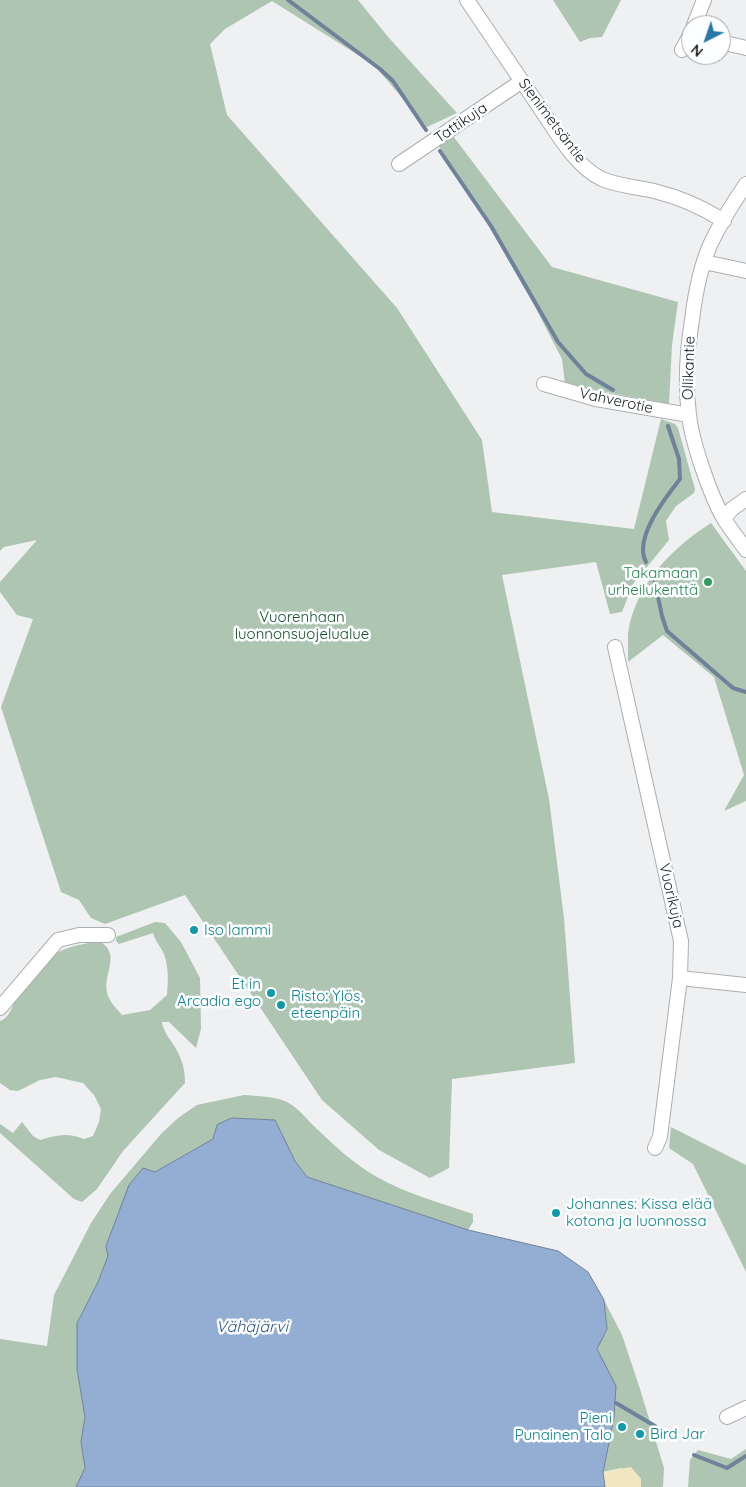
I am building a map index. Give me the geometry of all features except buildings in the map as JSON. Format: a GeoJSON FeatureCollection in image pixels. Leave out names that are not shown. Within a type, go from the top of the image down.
{"type":"FeatureCollection","features":[{"type":"Feature","properties":{"kind":"street","name":"Sienimetsäntie"},"geometry":{"type":"LineString","coordinates":[[468,0],[522,82],[566,145],[580,161],[600,178],[613,183],[687,201],[706,209],[724,220]]}},
{"type":"Feature","properties":{"kind":"street"},"geometry":{"type":"LineString","coordinates":[[698,15],[704,0]]}},
{"type":"Feature","properties":{"kind":"street"},"geometry":{"type":"LineString","coordinates":[[731,44],[746,48]]}},
{"type":"Feature","properties":{"kind":"street","name":"Tattikuja"},"geometry":{"type":"LineString","coordinates":[[399,164],[522,82]]}},
{"type":"Feature","properties":{"kind":"street","name":"Ollikantie"},"geometry":{"type":"LineString","coordinates":[[746,184],[711,243],[704,262],[695,298],[688,345],[689,415],[702,468],[724,518],[746,550]]}},
{"type":"Feature","properties":{"kind":"street"},"geometry":{"type":"LineString","coordinates":[[704,262],[746,271]]}},
{"type":"Feature","properties":{"kind":"street","name":"Vahverotie"},"geometry":{"type":"LineString","coordinates":[[544,384],[596,399],[689,415]]}},
{"type":"Feature","properties":{"kind":"street"},"geometry":{"type":"LineString","coordinates":[[724,518],[732,509],[746,499]]}},
{"type":"Feature","properties":{"kind":"street","name":"Vuorikuja"},"geometry":{"type":"LineString","coordinates":[[615,646],[681,941],[680,978],[660,1137],[656,1148]]}},
{"type":"Feature","properties":{"kind":"street"},"geometry":{"type":"LineString","coordinates":[[0,1008],[54,944],[64,938],[79,935],[108,935]]}},
{"type":"Feature","properties":{"kind":"street"},"geometry":{"type":"LineString","coordinates":[[680,978],[746,986]]}},
{"type":"Feature","properties":{"kind":"street"},"geometry":{"type":"LineString","coordinates":[[727,1417],[746,1408]]}},
{"type":"Feature","properties":{"kind":"green space","name":"Vuorenhaan luonnonsuojelualue"},"geometry":{"type":"Polygon","coordinates":[[[0,0],[358,0],[389,38],[457,113],[427,127],[374,65],[272,1],[225,29],[210,44],[227,115],[397,308],[482,440],[492,512],[634,529],[661,419],[675,424],[678,428],[695,489],[694,493],[676,506],[666,521],[669,540],[633,584],[622,612],[610,614],[596,562],[502,575],[549,799],[564,918],[575,1063],[452,1079],[449,1168],[430,1178],[379,1150],[322,1100],[185,895],[105,924],[91,918],[79,900],[61,892],[1,707],[33,619],[17,615],[0,592],[0,582],[37,540],[4,547],[0,551],[0,0]]]}},
{"type":"Feature","properties":{"kind":"green space"},"geometry":{"type":"Polygon","coordinates":[[[553,0],[621,0],[602,37],[590,38],[580,42],[553,0]]]}},
{"type":"Feature","properties":{"kind":"green space"},"geometry":{"type":"Polygon","coordinates":[[[453,136],[552,267],[678,302],[672,345],[669,404],[565,384],[562,359],[534,305],[474,200],[438,145],[453,136]]]}},
{"type":"Feature","properties":{"kind":"green space"},"geometry":{"type":"Polygon","coordinates":[[[711,523],[746,571],[746,801],[724,811],[744,775],[714,677],[663,635],[628,662],[628,635],[638,599],[668,557],[689,538],[711,523]]]}},
{"type":"Feature","properties":{"kind":"green space"},"geometry":{"type":"Polygon","coordinates":[[[155,922],[165,923],[181,942],[200,978],[201,1029],[196,1048],[169,1022],[162,1022],[181,1060],[185,1083],[123,1151],[97,1189],[82,1202],[74,1199],[0,1133],[0,1124],[13,1133],[22,1122],[33,1136],[40,1140],[62,1135],[84,1139],[93,1136],[99,1122],[101,1109],[94,1095],[83,1083],[56,1077],[40,1080],[18,1091],[10,1090],[0,1083],[0,1021],[6,1017],[25,987],[54,955],[70,947],[99,941],[106,946],[111,958],[106,985],[108,995],[113,1004],[122,1015],[150,1010],[167,995],[168,980],[164,954],[153,933],[119,944],[116,941],[116,937],[155,922]]]}},
{"type":"Feature","properties":{"kind":"green space"},"geometry":{"type":"Polygon","coordinates":[[[244,1095],[263,1096],[287,1102],[361,1167],[388,1183],[473,1214],[473,1222],[468,1230],[307,1177],[295,1161],[275,1120],[232,1118],[213,1139],[155,1172],[106,1246],[108,1256],[98,1282],[77,1323],[77,1369],[85,1417],[81,1442],[85,1468],[76,1487],[0,1487],[0,1339],[47,1346],[54,1295],[91,1223],[110,1194],[161,1134],[178,1118],[197,1105],[244,1095]]]}},
{"type":"Feature","properties":{"kind":"green space"},"geometry":{"type":"Polygon","coordinates":[[[671,1127],[746,1165],[746,1272],[693,1164],[669,1148],[671,1127]]]}},
{"type":"Feature","properties":{"kind":"green space"},"geometry":{"type":"Polygon","coordinates":[[[604,1300],[622,1335],[640,1389],[664,1468],[663,1487],[641,1487],[641,1479],[621,1468],[603,1472],[616,1403],[597,1348],[607,1329],[604,1300]]]}},
{"type":"Feature","properties":{"kind":"green space"},"geometry":{"type":"Polygon","coordinates":[[[746,1449],[746,1487],[688,1487],[690,1460],[698,1450],[731,1459],[746,1449]]]}},
{"type":"Feature","properties":{"kind":"sand"},"geometry":{"type":"Polygon","coordinates":[[[631,1467],[641,1479],[641,1487],[605,1487],[603,1472],[631,1467]]]}},
{"type":"Feature","properties":{"kind":"water","name":"Vähäjärvi"},"geometry":{"type":"Polygon","coordinates":[[[232,1118],[275,1120],[295,1161],[307,1177],[468,1230],[558,1251],[588,1272],[604,1300],[607,1329],[597,1349],[616,1386],[614,1418],[603,1472],[605,1487],[76,1487],[85,1468],[81,1442],[85,1417],[77,1369],[77,1323],[98,1282],[108,1256],[106,1246],[129,1185],[143,1168],[155,1172],[213,1139],[217,1125],[232,1118]]]}},
{"type":"Feature","properties":{"kind":"waterway"},"geometry":{"type":"LineString","coordinates":[[288,0],[380,69],[393,81],[426,130]]}},
{"type":"Feature","properties":{"kind":"waterway"},"geometry":{"type":"LineString","coordinates":[[440,151],[491,226],[558,342],[586,374],[613,390]]}},
{"type":"Feature","properties":{"kind":"waterway"},"geometry":{"type":"LineString","coordinates":[[646,562],[643,552],[647,530],[667,496],[680,479],[679,459],[668,426]]}},
{"type":"Feature","properties":{"kind":"waterway"},"geometry":{"type":"LineString","coordinates":[[654,578],[667,631],[733,688],[746,692]]}},
{"type":"Feature","properties":{"kind":"waterway"},"geometry":{"type":"LineString","coordinates":[[616,1403],[655,1426]]}},
{"type":"Feature","properties":{"kind":"waterway"},"geometry":{"type":"LineString","coordinates":[[694,1455],[727,1468],[746,1456]]}},
{"type":"Feature","properties":{"kind":"place","name":"Takamaan urheilukenttä"},"geometry":{"type":"Point","coordinates":[708,582]}},
{"type":"Feature","properties":{"kind":"place","name":"Iso lammi"},"geometry":{"type":"Point","coordinates":[194,930]}},
{"type":"Feature","properties":{"kind":"place","name":"Et in Arcadia ego"},"geometry":{"type":"Point","coordinates":[271,993]}},
{"type":"Feature","properties":{"kind":"place","name":"Risto: Ylös, eteenpäin"},"geometry":{"type":"Point","coordinates":[281,1005]}},
{"type":"Feature","properties":{"kind":"place","name":"Johannes: Kissa elää kotona ja luonnossa"},"geometry":{"type":"Point","coordinates":[556,1213]}},
{"type":"Feature","properties":{"kind":"place","name":"Pieni Punainen Talo"},"geometry":{"type":"Point","coordinates":[622,1427]}},
{"type":"Feature","properties":{"kind":"place","name":"Bird Jar"},"geometry":{"type":"Point","coordinates":[640,1434]}}]}
